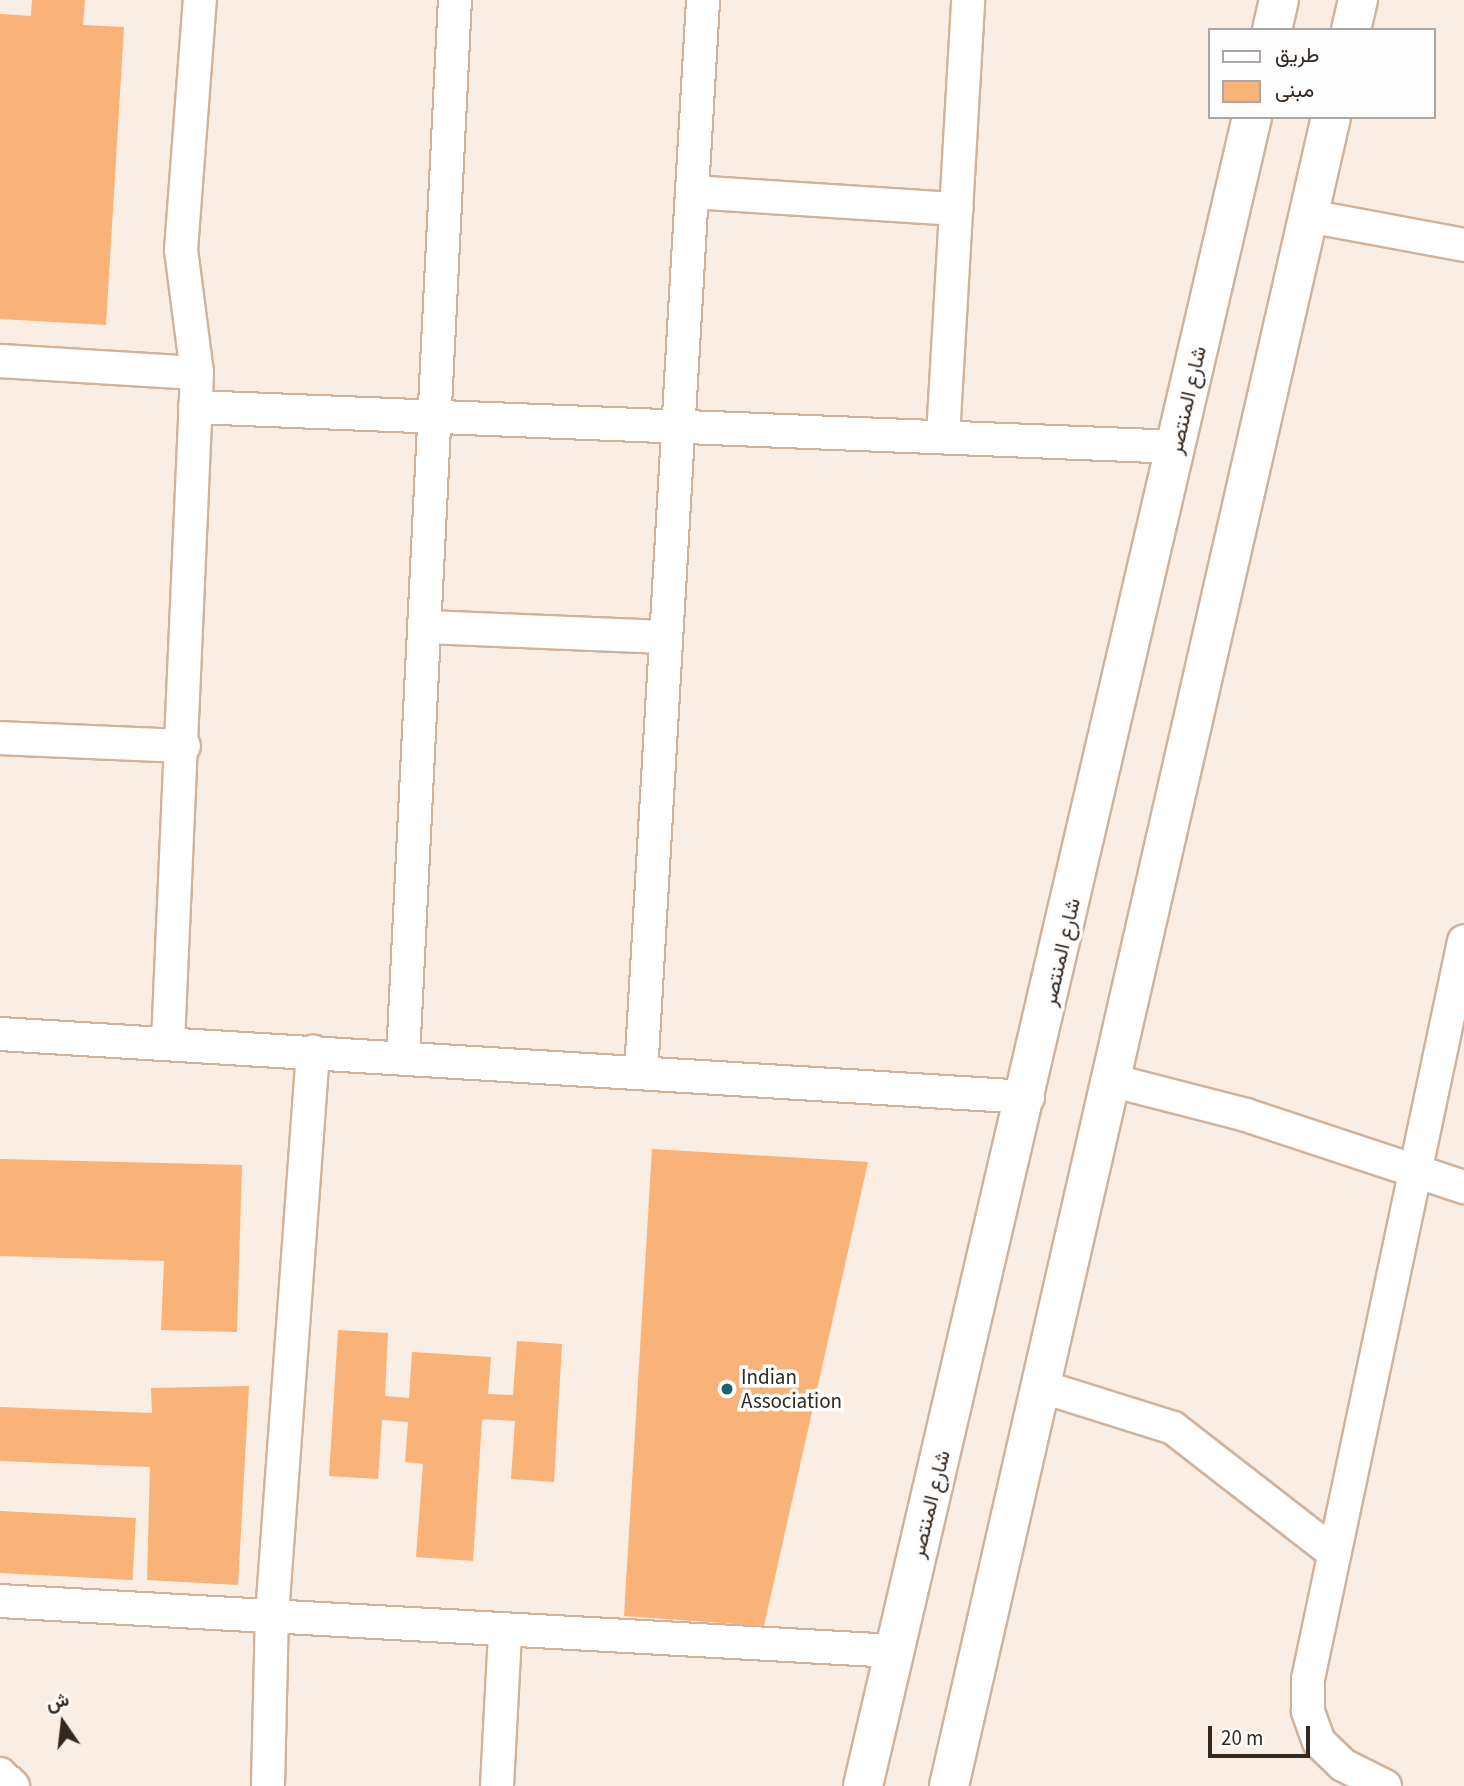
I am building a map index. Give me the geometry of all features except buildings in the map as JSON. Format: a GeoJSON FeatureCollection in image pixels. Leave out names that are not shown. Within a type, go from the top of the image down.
{"type":"FeatureCollection","features":[{"type":"Feature","properties":{"kind":"main road"},"geometry":{"type":"LineString","coordinates":[[1272,28],[1279,0]]}},
{"type":"Feature","properties":{"kind":"main road"},"geometry":{"type":"LineString","coordinates":[[1351,28],[1358,0]]}},
{"type":"Feature","properties":{"kind":"main road","name":"شارع المنتصر"},"geometry":{"type":"LineString","coordinates":[[863,1786],[1028,1097],[1252,119]]}},
{"type":"Feature","properties":{"kind":"main road"},"geometry":{"type":"LineString","coordinates":[[949,1786],[1331,119]]}},
{"type":"Feature","properties":{"kind":"street"},"geometry":{"type":"LineString","coordinates":[[168,1043],[184,746],[197,373],[181,250],[200,0]]}},
{"type":"Feature","properties":{"kind":"street"},"geometry":{"type":"LineString","coordinates":[[404,1058],[456,0]]}},
{"type":"Feature","properties":{"kind":"street"},"geometry":{"type":"LineString","coordinates":[[641,1073],[703,0]]}},
{"type":"Feature","properties":{"kind":"street"},"geometry":{"type":"LineString","coordinates":[[943,438],[968,0]]}},
{"type":"Feature","properties":{"kind":"street"},"geometry":{"type":"LineString","coordinates":[[692,192],[956,209]]}},
{"type":"Feature","properties":{"kind":"street"},"geometry":{"type":"LineString","coordinates":[[1308,216],[1464,245]]}},
{"type":"Feature","properties":{"kind":"street"},"geometry":{"type":"LineString","coordinates":[[0,361],[197,373]]}},
{"type":"Feature","properties":{"kind":"street"},"geometry":{"type":"LineString","coordinates":[[195,407],[1176,447]]}},
{"type":"Feature","properties":{"kind":"street"},"geometry":{"type":"LineString","coordinates":[[425,626],[666,637]]}},
{"type":"Feature","properties":{"kind":"street"},"geometry":{"type":"LineString","coordinates":[[0,738],[184,746]]}},
{"type":"Feature","properties":{"kind":"street"},"geometry":{"type":"LineString","coordinates":[[1385,1786],[1343,1765],[1319,1742],[1308,1712],[1334,1553],[1412,1169],[1464,941]]}},
{"type":"Feature","properties":{"kind":"street"},"geometry":{"type":"LineString","coordinates":[[0,1034],[313,1051],[1028,1097]]}},
{"type":"Feature","properties":{"kind":"street"},"geometry":{"type":"LineString","coordinates":[[268,1786],[272,1615],[313,1051]]}},
{"type":"Feature","properties":{"kind":"street"},"geometry":{"type":"LineString","coordinates":[[1110,1080],[1246,1115],[1464,1187]]}},
{"type":"Feature","properties":{"kind":"street"},"geometry":{"type":"LineString","coordinates":[[1040,1386],[1173,1428],[1334,1553]]}},
{"type":"Feature","properties":{"kind":"street"},"geometry":{"type":"LineString","coordinates":[[0,1601],[272,1615],[505,1633],[894,1651]]}},
{"type":"Feature","properties":{"kind":"street"},"geometry":{"type":"LineString","coordinates":[[497,1786],[505,1633]]}},
{"type":"Feature","properties":{"kind":"street"},"geometry":{"type":"LineString","coordinates":[[0,1774],[13,1786]]}},
{"type":"Feature","properties":{"kind":"place","name":"Indian Association"},"geometry":{"type":"Point","coordinates":[727,1389]}}]}
